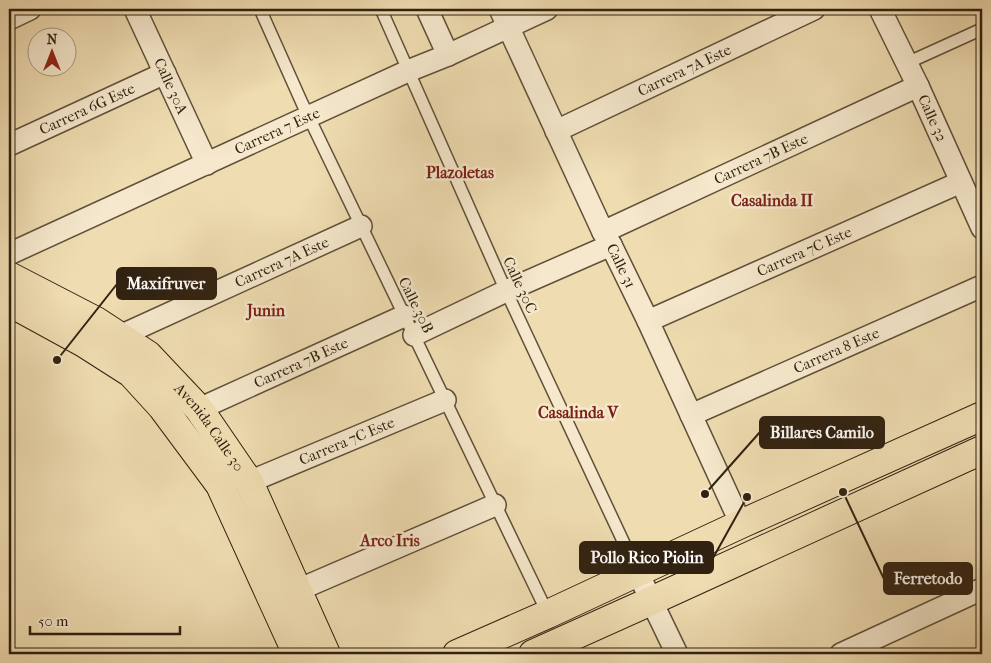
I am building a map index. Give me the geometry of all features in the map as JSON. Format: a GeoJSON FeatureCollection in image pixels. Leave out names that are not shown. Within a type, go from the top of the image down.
{"type":"FeatureCollection","features":[{"type":"Feature","properties":{"kind":"main road","name":"Avenida Calle 30"},"geometry":{"type":"LineString","coordinates":[[9,276],[96,321],[148,355],[199,409],[249,482],[326,654]]}},
{"type":"Feature","properties":{"kind":"main road","name":"Avenida Calle 30"},"geometry":{"type":"LineString","coordinates":[[9,302],[84,342],[131,373],[162,407],[220,485],[297,654]]}},
{"type":"Feature","properties":{"kind":"main road"},"geometry":{"type":"LineString","coordinates":[[457,654],[982,416]]}},
{"type":"Feature","properties":{"kind":"main road"},"geometry":{"type":"LineString","coordinates":[[533,654],[982,450]]}},
{"type":"Feature","properties":{"kind":"street"},"geometry":{"type":"LineString","coordinates":[[9,19],[30,9]]}},
{"type":"Feature","properties":{"kind":"street","name":"Calle 30A"},"geometry":{"type":"LineString","coordinates":[[135,9],[207,164]]}},
{"type":"Feature","properties":{"kind":"street"},"geometry":{"type":"LineString","coordinates":[[427,9],[448,55]]}},
{"type":"Feature","properties":{"kind":"street","name":"Carrera 7 Este"},"geometry":{"type":"LineString","coordinates":[[9,254],[408,71],[448,55],[504,18],[547,9]]}},
{"type":"Feature","properties":{"kind":"street","name":"Carrera 7A Este"},"geometry":{"type":"LineString","coordinates":[[556,130],[814,9]]}},
{"type":"Feature","properties":{"kind":"street","name":"Calle 32"},"geometry":{"type":"LineString","coordinates":[[880,9],[918,86],[982,228]]}},
{"type":"Feature","properties":{"kind":"street","name":"Calle 31"},"geometry":{"type":"LineString","coordinates":[[504,18],[648,321],[741,524]]}},
{"type":"Feature","properties":{"kind":"street","name":"Carrera 6G Este"},"geometry":{"type":"LineString","coordinates":[[9,145],[165,73]]}},
{"type":"Feature","properties":{"kind":"street","name":"Carrera 7B Este"},"geometry":{"type":"LineString","coordinates":[[414,335],[918,86]]}},
{"type":"Feature","properties":{"kind":"street","name":"Carrera 7C Este"},"geometry":{"type":"LineString","coordinates":[[648,321],[961,182]]}},
{"type":"Feature","properties":{"kind":"street","name":"Carrera 7A Este"},"geometry":{"type":"LineString","coordinates":[[120,336],[362,226]]}},
{"type":"Feature","properties":{"kind":"street","name":"Carrera 8 Este"},"geometry":{"type":"LineString","coordinates":[[691,415],[982,286]]}},
{"type":"Feature","properties":{"kind":"street","name":"Carrera 7B Este"},"geometry":{"type":"LineString","coordinates":[[199,409],[404,316]]}},
{"type":"Feature","properties":{"kind":"street","name":"Carrera 7C Este"},"geometry":{"type":"LineString","coordinates":[[249,482],[444,400]]}},
{"type":"Feature","properties":{"kind":"street"},"geometry":{"type":"LineString","coordinates":[[298,590],[494,505]]}},
{"type":"Feature","properties":{"kind":"street"},"geometry":{"type":"LineString","coordinates":[[637,572],[676,654]]}},
{"type":"Feature","properties":{"kind":"street"},"geometry":{"type":"LineString","coordinates":[[841,654],[982,589]]}},
{"type":"Feature","properties":{"kind":"lane","name":"Calle 30B"},"geometry":{"type":"LineString","coordinates":[[260,9],[309,117],[548,614]]}},
{"type":"Feature","properties":{"kind":"lane","name":"Calle 30C"},"geometry":{"type":"LineString","coordinates":[[380,9],[506,291],[637,572]]}},
{"type":"Feature","properties":{"kind":"lane"},"geometry":{"type":"LineString","coordinates":[[907,63],[982,29]]}},
{"type":"Feature","properties":{"kind":"place","name":"Maxifruver"},"geometry":{"type":"Point","coordinates":[57,360]}},
{"type":"Feature","properties":{"kind":"place","name":"Ferretodo"},"geometry":{"type":"Point","coordinates":[843,492]}},
{"type":"Feature","properties":{"kind":"place","name":"Billares Camilo"},"geometry":{"type":"Point","coordinates":[705,494]}},
{"type":"Feature","properties":{"kind":"place","name":"Pollo Rico Piolin"},"geometry":{"type":"Point","coordinates":[747,497]}},
{"type":"Feature","properties":{"kind":"district","name":"Plazoletas"},"geometry":{"type":"Point","coordinates":[460,172]}},
{"type":"Feature","properties":{"kind":"district","name":"Casalinda II"},"geometry":{"type":"Point","coordinates":[772,200]}},
{"type":"Feature","properties":{"kind":"district","name":"Junin"},"geometry":{"type":"Point","coordinates":[266,310]}},
{"type":"Feature","properties":{"kind":"district","name":"Casalinda V"},"geometry":{"type":"Point","coordinates":[578,412]}},
{"type":"Feature","properties":{"kind":"district","name":"Arco Iris"},"geometry":{"type":"Point","coordinates":[390,540]}}]}
